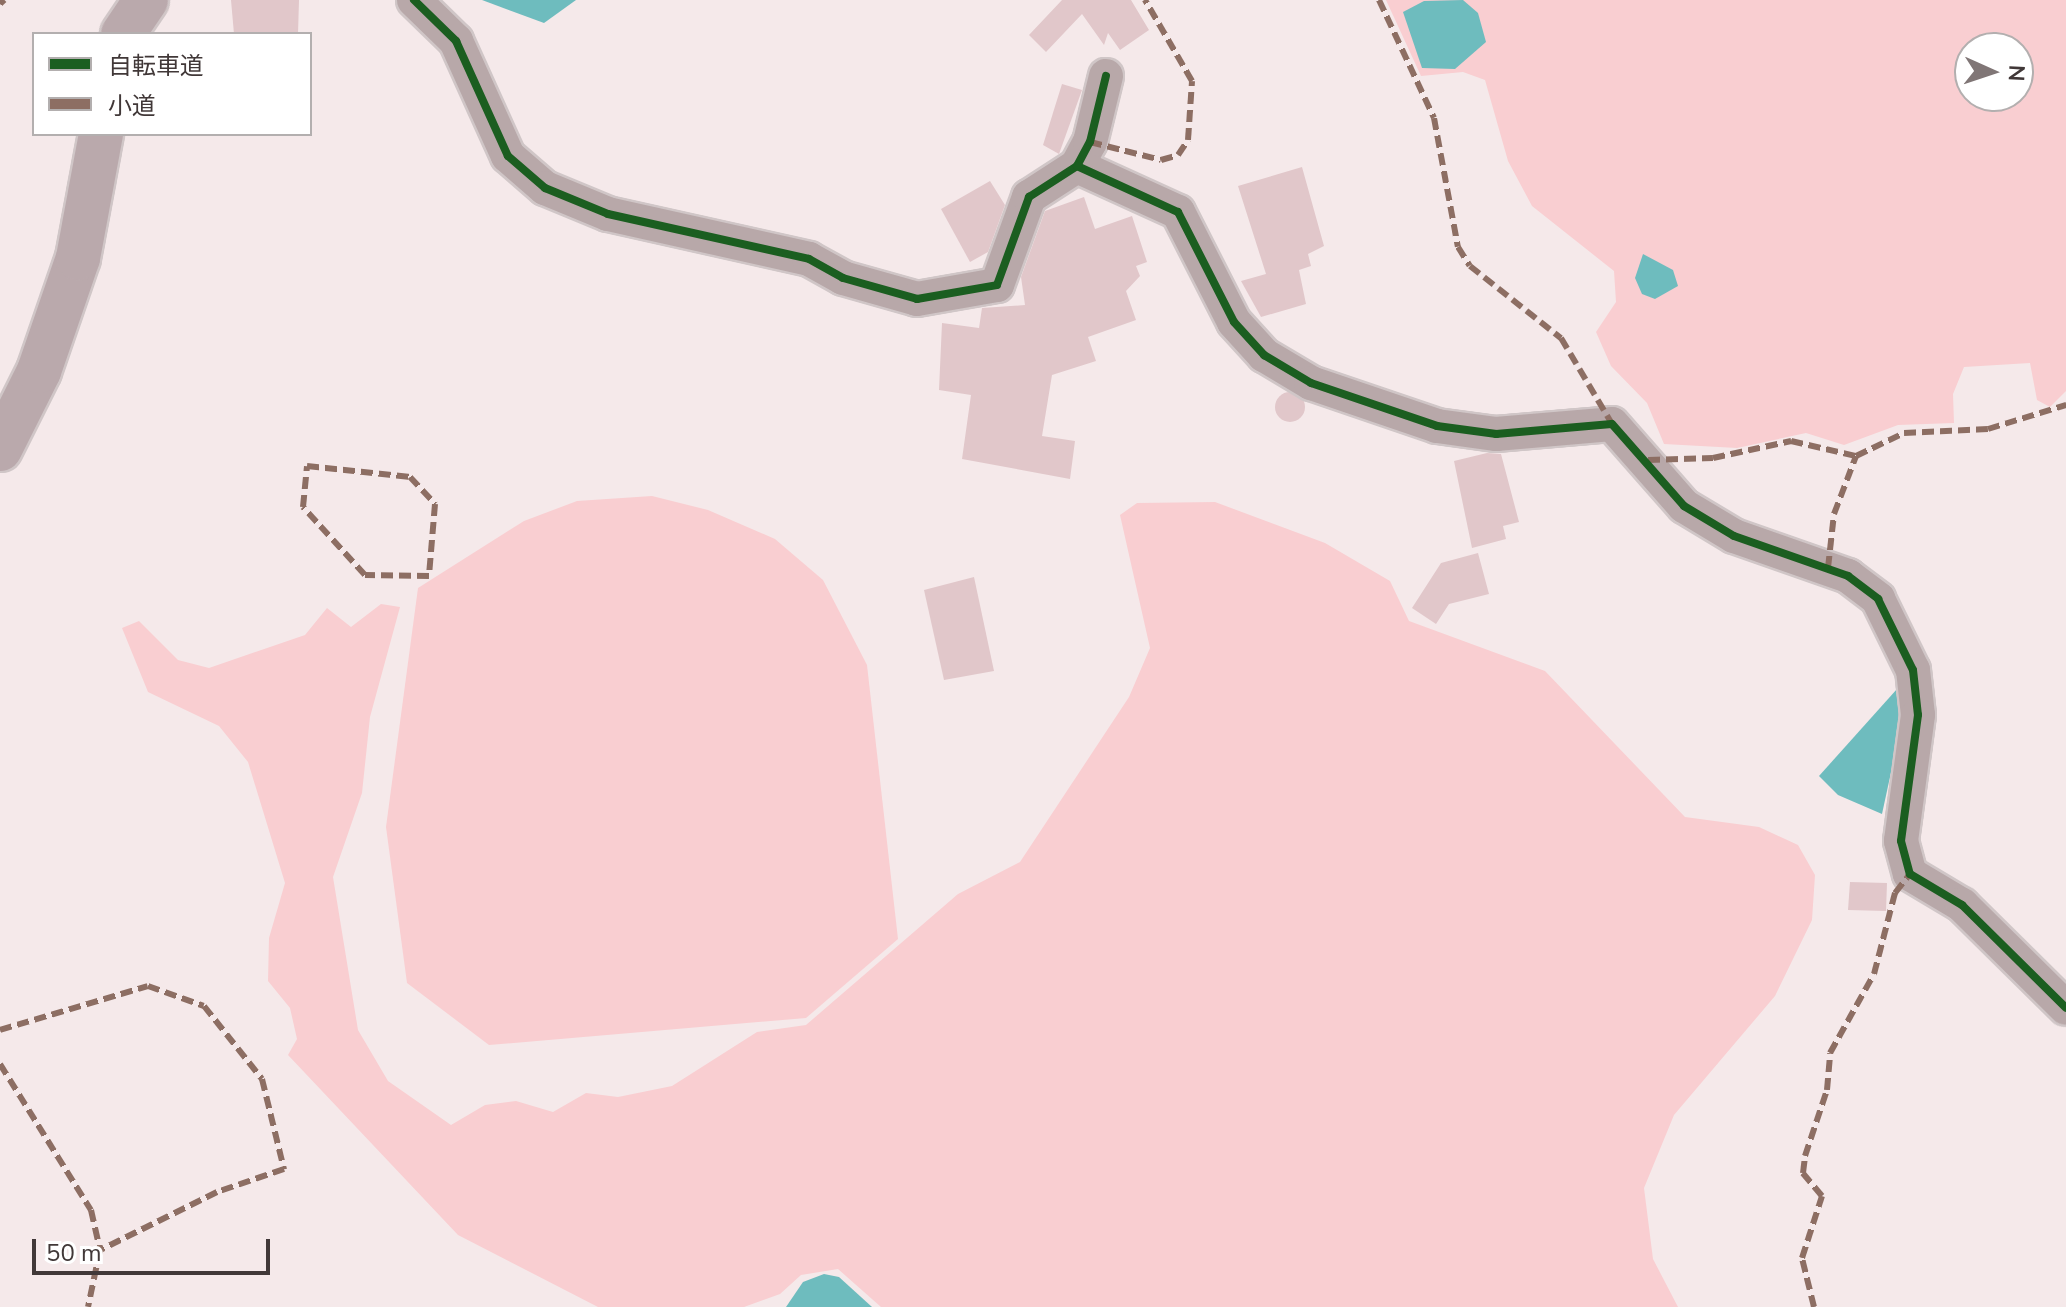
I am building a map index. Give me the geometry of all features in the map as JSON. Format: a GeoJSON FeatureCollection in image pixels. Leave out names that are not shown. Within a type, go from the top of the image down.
{"type":"FeatureCollection","features":[{"type":"Feature","properties":{"kind":"main road"},"geometry":{"type":"LineString","coordinates":[[0,449],[39,371],[78,258],[101,136]]}},
{"type":"Feature","properties":{"kind":"street"},"geometry":{"type":"LineString","coordinates":[[414,0],[456,41],[508,156],[545,188],[608,214],[809,259],[843,278],[917,299],[997,285],[1029,197],[1077,166],[1106,76]]}},
{"type":"Feature","properties":{"kind":"street"},"geometry":{"type":"LineString","coordinates":[[1077,166],[1178,212],[1234,322],[1264,355],[1311,383],[1437,426],[1496,434],[1612,424],[1684,506],[1734,536],[1848,576],[1878,599],[1913,670],[1916,700],[1901,841],[1910,874],[1962,905],[2066,1008]]}},
{"type":"Feature","properties":{"kind":"shaded area"},"geometry":{"type":"Polygon","coordinates":[[[1386,0],[2066,0],[2066,391],[2050,407],[2037,400],[2030,363],[1964,367],[1953,394],[1954,423],[1898,425],[1844,445],[1806,433],[1737,448],[1664,444],[1647,403],[1611,366],[1596,332],[1616,302],[1614,271],[1532,206],[1508,161],[1485,80],[1463,72],[1421,76],[1386,0]]]}},
{"type":"Feature","properties":{"kind":"shaded area"},"geometry":{"type":"Polygon","coordinates":[[[652,496],[708,510],[775,539],[823,580],[867,665],[898,939],[806,1018],[489,1045],[407,983],[386,827],[418,588],[524,521],[577,501],[652,496]]]}},
{"type":"Feature","properties":{"kind":"shaded area"},"geometry":{"type":"Polygon","coordinates":[[[1215,502],[1325,543],[1390,581],[1409,621],[1545,671],[1685,817],[1759,827],[1798,845],[1815,875],[1812,920],[1775,996],[1674,1115],[1644,1188],[1653,1259],[1678,1307],[881,1307],[838,1269],[801,1275],[780,1294],[744,1307],[598,1307],[458,1235],[288,1055],[297,1039],[290,1008],[268,981],[269,938],[285,883],[248,762],[219,726],[148,692],[122,628],[139,621],[178,660],[209,668],[305,635],[327,608],[351,627],[381,604],[400,607],[370,717],[362,793],[333,877],[358,1030],[388,1081],[451,1125],[485,1105],[516,1101],[553,1112],[586,1093],[618,1097],[672,1086],[757,1032],[806,1025],[958,894],[1020,862],[1129,697],[1150,648],[1120,515],[1137,503],[1215,502]]]}},
{"type":"Feature","properties":{"kind":"water"},"geometry":{"type":"Polygon","coordinates":[[[482,0],[576,0],[544,23],[482,0]]]}},
{"type":"Feature","properties":{"kind":"water"},"geometry":{"type":"Polygon","coordinates":[[[1463,0],[1478,13],[1486,42],[1455,69],[1422,68],[1403,12],[1424,1],[1463,0]]]}},
{"type":"Feature","properties":{"kind":"water"},"geometry":{"type":"Polygon","coordinates":[[[1643,254],[1673,270],[1678,286],[1655,299],[1642,294],[1635,278],[1643,254]]]}},
{"type":"Feature","properties":{"kind":"water"},"geometry":{"type":"Polygon","coordinates":[[[1897,689],[1903,717],[1882,814],[1838,795],[1819,776],[1897,689]]]}},
{"type":"Feature","properties":{"kind":"water"},"geometry":{"type":"Polygon","coordinates":[[[824,1274],[839,1277],[872,1307],[786,1307],[803,1282],[824,1274]]]}},
{"type":"Feature","properties":{"kind":"building"},"geometry":{"type":"Polygon","coordinates":[[[231,0],[299,0],[298,32],[234,32],[231,0]]]}},
{"type":"Feature","properties":{"kind":"building"},"geometry":{"type":"Polygon","coordinates":[[[1062,0],[1131,0],[1149,30],[1120,50],[1108,33],[1104,45],[1082,14],[1046,52],[1029,35],[1062,0]]]}},
{"type":"Feature","properties":{"kind":"building"},"geometry":{"type":"Polygon","coordinates":[[[1062,84],[1082,90],[1059,154],[1043,145],[1062,84]]]}},
{"type":"Feature","properties":{"kind":"building"},"geometry":{"type":"Polygon","coordinates":[[[1302,167],[1324,246],[1308,254],[1311,266],[1299,270],[1306,304],[1261,317],[1241,281],[1266,274],[1238,186],[1302,167]]]}},
{"type":"Feature","properties":{"kind":"building"},"geometry":{"type":"Polygon","coordinates":[[[990,181],[1005,205],[988,252],[970,262],[941,209],[990,181]]]}},
{"type":"Feature","properties":{"kind":"building"},"geometry":{"type":"Polygon","coordinates":[[[1084,197],[1095,229],[1132,216],[1147,262],[1136,266],[1140,276],[1126,291],[1136,320],[1088,337],[1096,361],[1052,375],[1042,436],[1075,441],[1070,479],[962,459],[971,395],[939,390],[942,323],[979,328],[982,308],[1025,305],[1021,277],[1045,211],[1084,197]]]}},
{"type":"Feature","properties":{"kind":"building"},"geometry":{"type":"Polygon","coordinates":[[[1290,392],[1301,396],[1305,407],[1301,418],[1290,422],[1279,418],[1275,407],[1279,396],[1290,392]]]}},
{"type":"Feature","properties":{"kind":"building"},"geometry":{"type":"Polygon","coordinates":[[[1487,453],[1501,454],[1519,522],[1503,526],[1506,539],[1472,548],[1454,461],[1487,453]]]}},
{"type":"Feature","properties":{"kind":"building"},"geometry":{"type":"Polygon","coordinates":[[[1478,553],[1489,594],[1449,604],[1436,624],[1412,608],[1441,563],[1478,553]]]}},
{"type":"Feature","properties":{"kind":"building"},"geometry":{"type":"Polygon","coordinates":[[[974,577],[994,671],[944,680],[924,590],[974,577]]]}},
{"type":"Feature","properties":{"kind":"building"},"geometry":{"type":"Polygon","coordinates":[[[1850,882],[1887,883],[1886,911],[1848,910],[1850,882]]]}},
{"type":"Feature","properties":{"kind":"marked path"},"geometry":{"type":"LineString","coordinates":[[0,4],[4,0]]}},
{"type":"Feature","properties":{"kind":"marked path"},"geometry":{"type":"LineString","coordinates":[[1090,142],[1161,160],[1178,155],[1188,140],[1192,81],[1145,0]]}},
{"type":"Feature","properties":{"kind":"marked path"},"geometry":{"type":"LineString","coordinates":[[1379,0],[1434,118],[1458,247],[1470,266],[1561,338],[1612,424]]}},
{"type":"Feature","properties":{"kind":"marked path"},"geometry":{"type":"LineString","coordinates":[[1828,568],[1834,514],[1856,456],[1904,433],[1988,429],[2066,405]]}},
{"type":"Feature","properties":{"kind":"marked path"},"geometry":{"type":"LineString","coordinates":[[1648,460],[1713,458],[1791,441],[1856,456]]}},
{"type":"Feature","properties":{"kind":"marked path"},"geometry":{"type":"LineString","coordinates":[[307,466],[410,477],[435,504],[429,576],[365,575],[303,507],[307,466]]}},
{"type":"Feature","properties":{"kind":"marked path"},"geometry":{"type":"LineString","coordinates":[[1814,1307],[1802,1258],[1822,1196],[1803,1173],[1805,1156],[1827,1090],[1830,1053],[1874,974],[1895,893],[1910,874]]}},
{"type":"Feature","properties":{"kind":"marked path"},"geometry":{"type":"LineString","coordinates":[[0,1030],[148,986],[204,1006],[262,1079],[284,1169],[217,1192],[100,1250]]}},
{"type":"Feature","properties":{"kind":"marked path"},"geometry":{"type":"LineString","coordinates":[[0,1064],[91,1210],[100,1250],[88,1307]]}},
{"type":"Feature","properties":{"kind":"cycle path"},"geometry":{"type":"LineString","coordinates":[[414,0],[456,41],[508,156],[545,188],[608,214],[809,259],[843,278],[917,299],[997,285],[1029,197],[1077,166],[1090,142],[1106,76]]}},
{"type":"Feature","properties":{"kind":"cycle path"},"geometry":{"type":"LineString","coordinates":[[1077,166],[1178,212],[1234,322],[1264,355],[1311,383],[1437,426],[1496,434],[1612,424],[1684,506],[1734,536],[1848,576],[1878,599],[1913,670],[1918,715],[1901,841],[1910,874],[1962,905],[2066,1008]]}}]}
